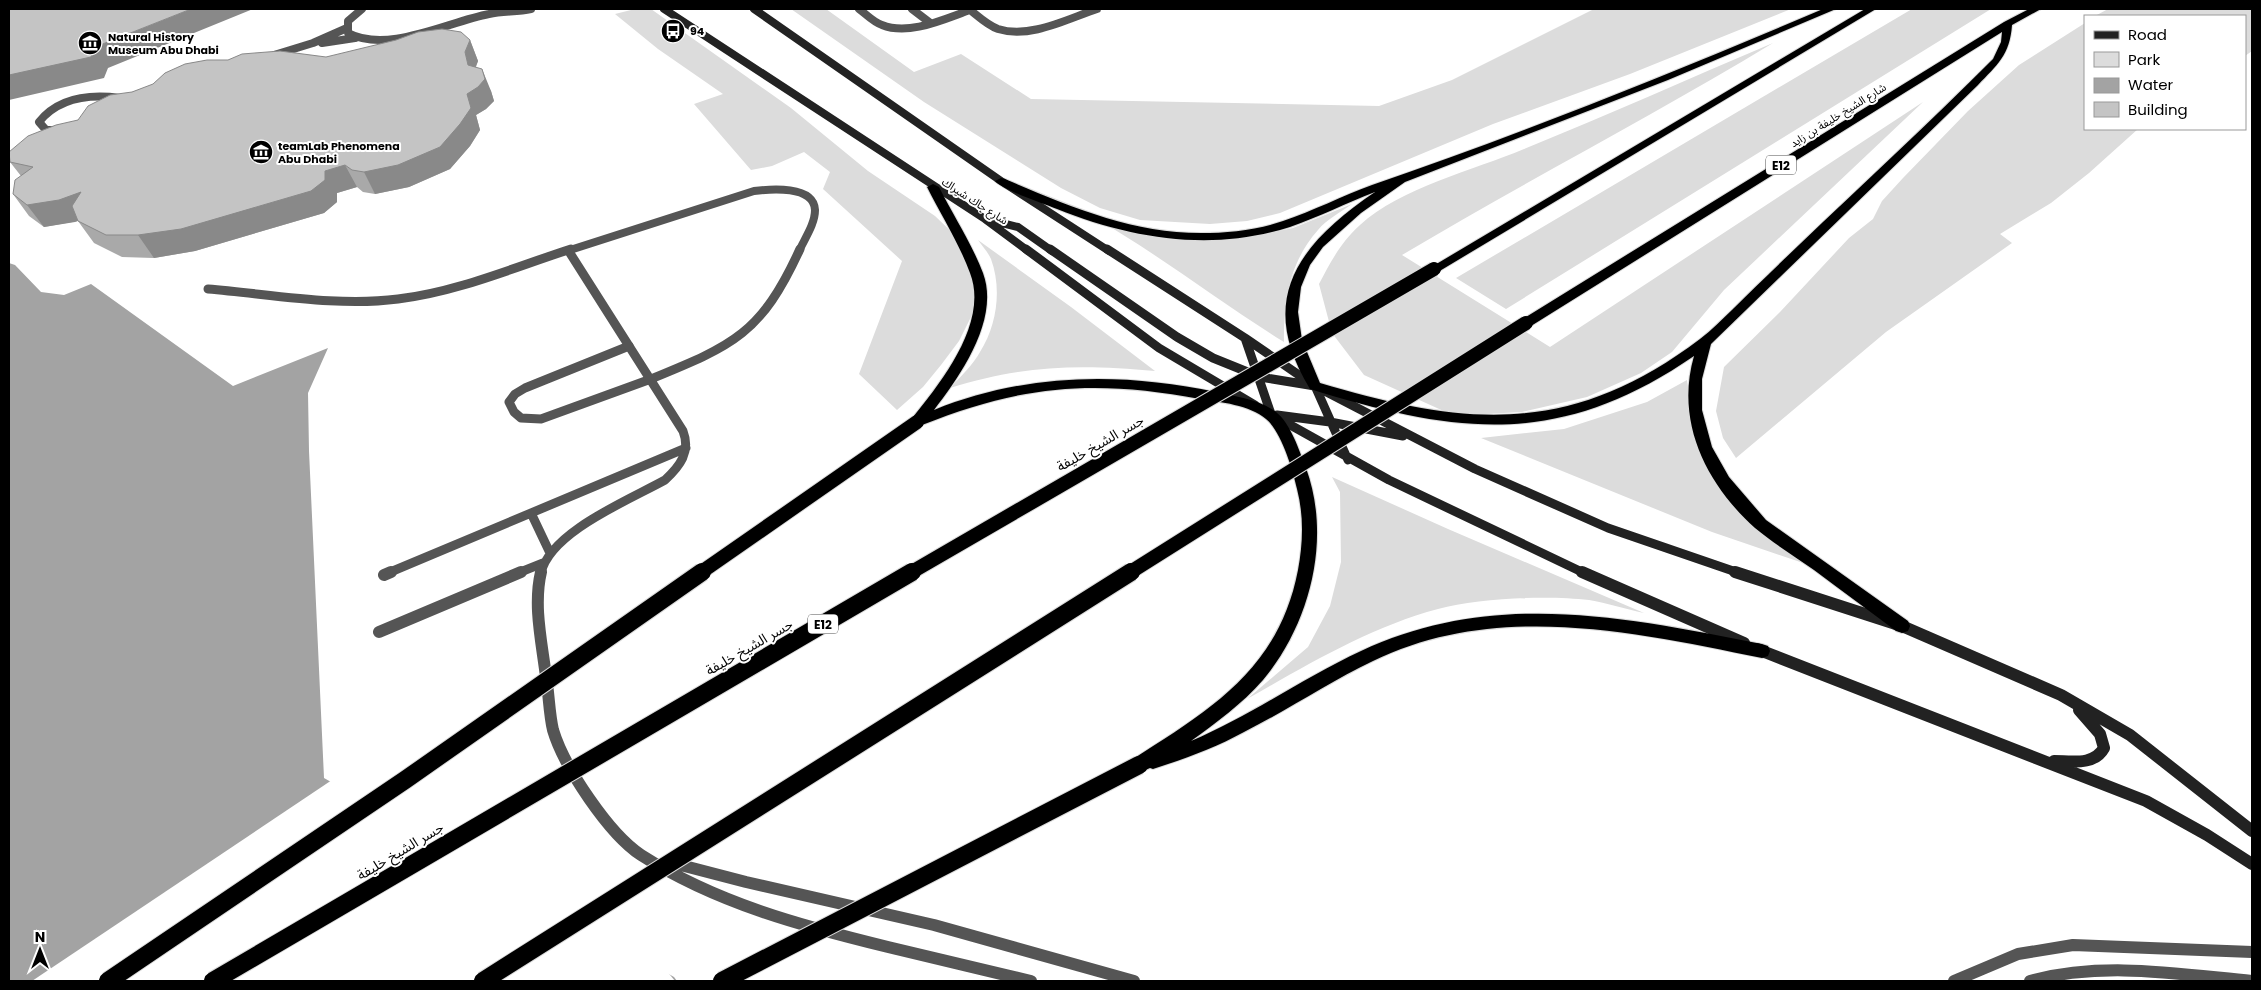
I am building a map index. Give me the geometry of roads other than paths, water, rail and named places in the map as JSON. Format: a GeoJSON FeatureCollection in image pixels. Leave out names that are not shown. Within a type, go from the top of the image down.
{"type":"FeatureCollection","features":[{"type":"Feature","properties":{"kind":"highway"},"geometry":{"type":"LineString","coordinates":[[1001,181],[1105,224],[1151,234],[1200,237],[1245,234],[1287,224],[1352,197],[1400,181],[1644,86],[1831,9]]}},
{"type":"Feature","properties":{"kind":"highway","name":"جسر الشيخ خليفة"},"geometry":{"type":"LineString","coordinates":[[213,981],[533,792],[1434,269],[1871,9]]}},
{"type":"Feature","properties":{"kind":"highway","name":"شارع الشيخ خليفة بن زايد"},"geometry":{"type":"LineString","coordinates":[[483,981],[1526,323],[2007,24],[2036,9]]}},
{"type":"Feature","properties":{"kind":"highway"},"geometry":{"type":"LineString","coordinates":[[1400,181],[1339,223],[1309,256],[1300,272],[1292,300],[1292,326],[1300,356],[1315,386],[1378,406],[1440,418],[1502,422],[1535,419],[1566,413],[1616,397],[1652,378],[1705,343],[1993,64],[2003,51],[2006,42],[2007,24]]}},
{"type":"Feature","properties":{"kind":"highway"},"geometry":{"type":"LineString","coordinates":[[917,422],[936,399],[965,352],[975,330],[980,302],[980,287],[977,274],[933,187]]}},
{"type":"Feature","properties":{"kind":"highway"},"geometry":{"type":"LineString","coordinates":[[1705,343],[1696,375],[1695,411],[1706,449],[1729,488],[1744,508],[1761,524],[1902,626]]}},
{"type":"Feature","properties":{"kind":"highway"},"geometry":{"type":"LineString","coordinates":[[108,981],[405,780],[917,422],[964,402],[1006,391],[1040,385],[1092,382],[1146,385],[1183,390],[1242,404],[1271,414],[1284,436],[1303,482],[1310,533],[1308,560],[1302,588],[1292,617],[1277,646],[1258,674],[1215,713],[1139,765],[722,981]]}},
{"type":"Feature","properties":{"kind":"highway"},"geometry":{"type":"LineString","coordinates":[[1139,765],[1205,744],[1378,652],[1422,636],[1478,623],[1523,619],[1588,620],[1626,625],[1762,651]]}},
{"type":"Feature","properties":{"kind":"street"},"geometry":{"type":"LineString","coordinates":[[355,38],[347,28],[348,21],[362,9]]}},
{"type":"Feature","properties":{"kind":"street"},"geometry":{"type":"LineString","coordinates":[[267,57],[314,44],[355,38],[365,41],[388,40],[507,9]]}},
{"type":"Feature","properties":{"kind":"street"},"geometry":{"type":"LineString","coordinates":[[489,14],[531,9]]}},
{"type":"Feature","properties":{"kind":"street","name":"شارع جاك شيراك"},"geometry":{"type":"LineString","coordinates":[[664,9],[933,187],[985,219],[1159,348],[1348,460],[1573,568],[1762,651],[2046,761],[2146,802],[2207,835],[2252,864]]}},
{"type":"Feature","properties":{"kind":"street"},"geometry":{"type":"LineString","coordinates":[[754,9],[1001,181],[1245,338],[1315,386],[1499,480],[1608,528],[1691,558],[1902,626],[2061,695],[2130,735],[2252,831]]}},
{"type":"Feature","properties":{"kind":"street"},"geometry":{"type":"LineString","coordinates":[[859,9],[880,24],[890,28],[904,28],[929,22],[969,9],[997,29],[1017,32],[1032,30],[1097,9]]}},
{"type":"Feature","properties":{"kind":"street"},"geometry":{"type":"LineString","coordinates":[[912,9],[929,22]]}},
{"type":"Feature","properties":{"kind":"street"},"geometry":{"type":"LineString","coordinates":[[314,44],[347,28]]}},
{"type":"Feature","properties":{"kind":"street"},"geometry":{"type":"LineString","coordinates":[[68,129],[46,130],[39,122],[52,107],[72,100],[103,96],[119,99],[128,96]]}},
{"type":"Feature","properties":{"kind":"street"},"geometry":{"type":"LineString","coordinates":[[115,108],[119,104],[119,99]]}},
{"type":"Feature","properties":{"kind":"street"},"geometry":{"type":"LineString","coordinates":[[208,289],[332,301],[392,300],[446,289],[754,191],[788,189],[798,192],[812,201],[815,207],[813,220],[775,298],[763,316],[745,333],[723,348],[651,379],[541,419],[526,422],[517,417],[513,411],[509,402],[515,394],[525,388],[629,346]]}},
{"type":"Feature","properties":{"kind":"street"},"geometry":{"type":"LineString","coordinates":[[985,219],[1008,223],[1018,227],[1177,337],[1214,358],[1260,377],[1315,386]]}},
{"type":"Feature","properties":{"kind":"street"},"geometry":{"type":"LineString","coordinates":[[568,250],[651,379],[686,439],[686,448],[676,470],[666,480],[586,522],[560,542],[543,563],[539,581],[538,612],[553,728],[566,761],[584,792],[607,822],[640,854],[730,900],[775,917],[823,931],[1031,981]]}},
{"type":"Feature","properties":{"kind":"street"},"geometry":{"type":"LineString","coordinates":[[1245,338],[1260,377],[1271,414],[1330,422],[1414,438]]}},
{"type":"Feature","properties":{"kind":"street"},"geometry":{"type":"LineString","coordinates":[[1315,386],[1348,460]]}},
{"type":"Feature","properties":{"kind":"street"},"geometry":{"type":"LineString","coordinates":[[384,575],[686,448]]}},
{"type":"Feature","properties":{"kind":"street"},"geometry":{"type":"LineString","coordinates":[[531,513],[550,553]]}},
{"type":"Feature","properties":{"kind":"street"},"geometry":{"type":"LineString","coordinates":[[379,632],[543,563]]}},
{"type":"Feature","properties":{"kind":"street"},"geometry":{"type":"LineString","coordinates":[[2046,761],[2085,761],[2094,759],[2101,754],[2104,747],[2103,738],[2092,720],[2061,695]]}},
{"type":"Feature","properties":{"kind":"street"},"geometry":{"type":"LineString","coordinates":[[640,854],[746,882],[934,925],[1134,981]]}},
{"type":"Feature","properties":{"kind":"street"},"geometry":{"type":"LineString","coordinates":[[1954,981],[2018,954],[2074,945],[2252,952]]}},
{"type":"Feature","properties":{"kind":"street"},"geometry":{"type":"LineString","coordinates":[[2030,981],[2061,973],[2090,970],[2122,970],[2252,981]]}},
{"type":"Feature","properties":{"kind":"water"},"geometry":{"type":"Polygon","coordinates":[[[9,263],[15,265],[41,292],[64,295],[91,284],[233,386],[328,348],[308,393],[324,778],[674,977],[677,981],[9,981],[9,263]]]}},
{"type":"Feature","properties":{"kind":"place","name":"94"},"geometry":{"type":"Point","coordinates":[673,31]}},
{"type":"Feature","properties":{"kind":"place","name":"Natural History Museum Abu Dhabi"},"geometry":{"type":"Point","coordinates":[90,43]}},
{"type":"Feature","properties":{"kind":"place","name":"teamLab Phenomena Abu Dhabi"},"geometry":{"type":"Point","coordinates":[261,152]}}]}
